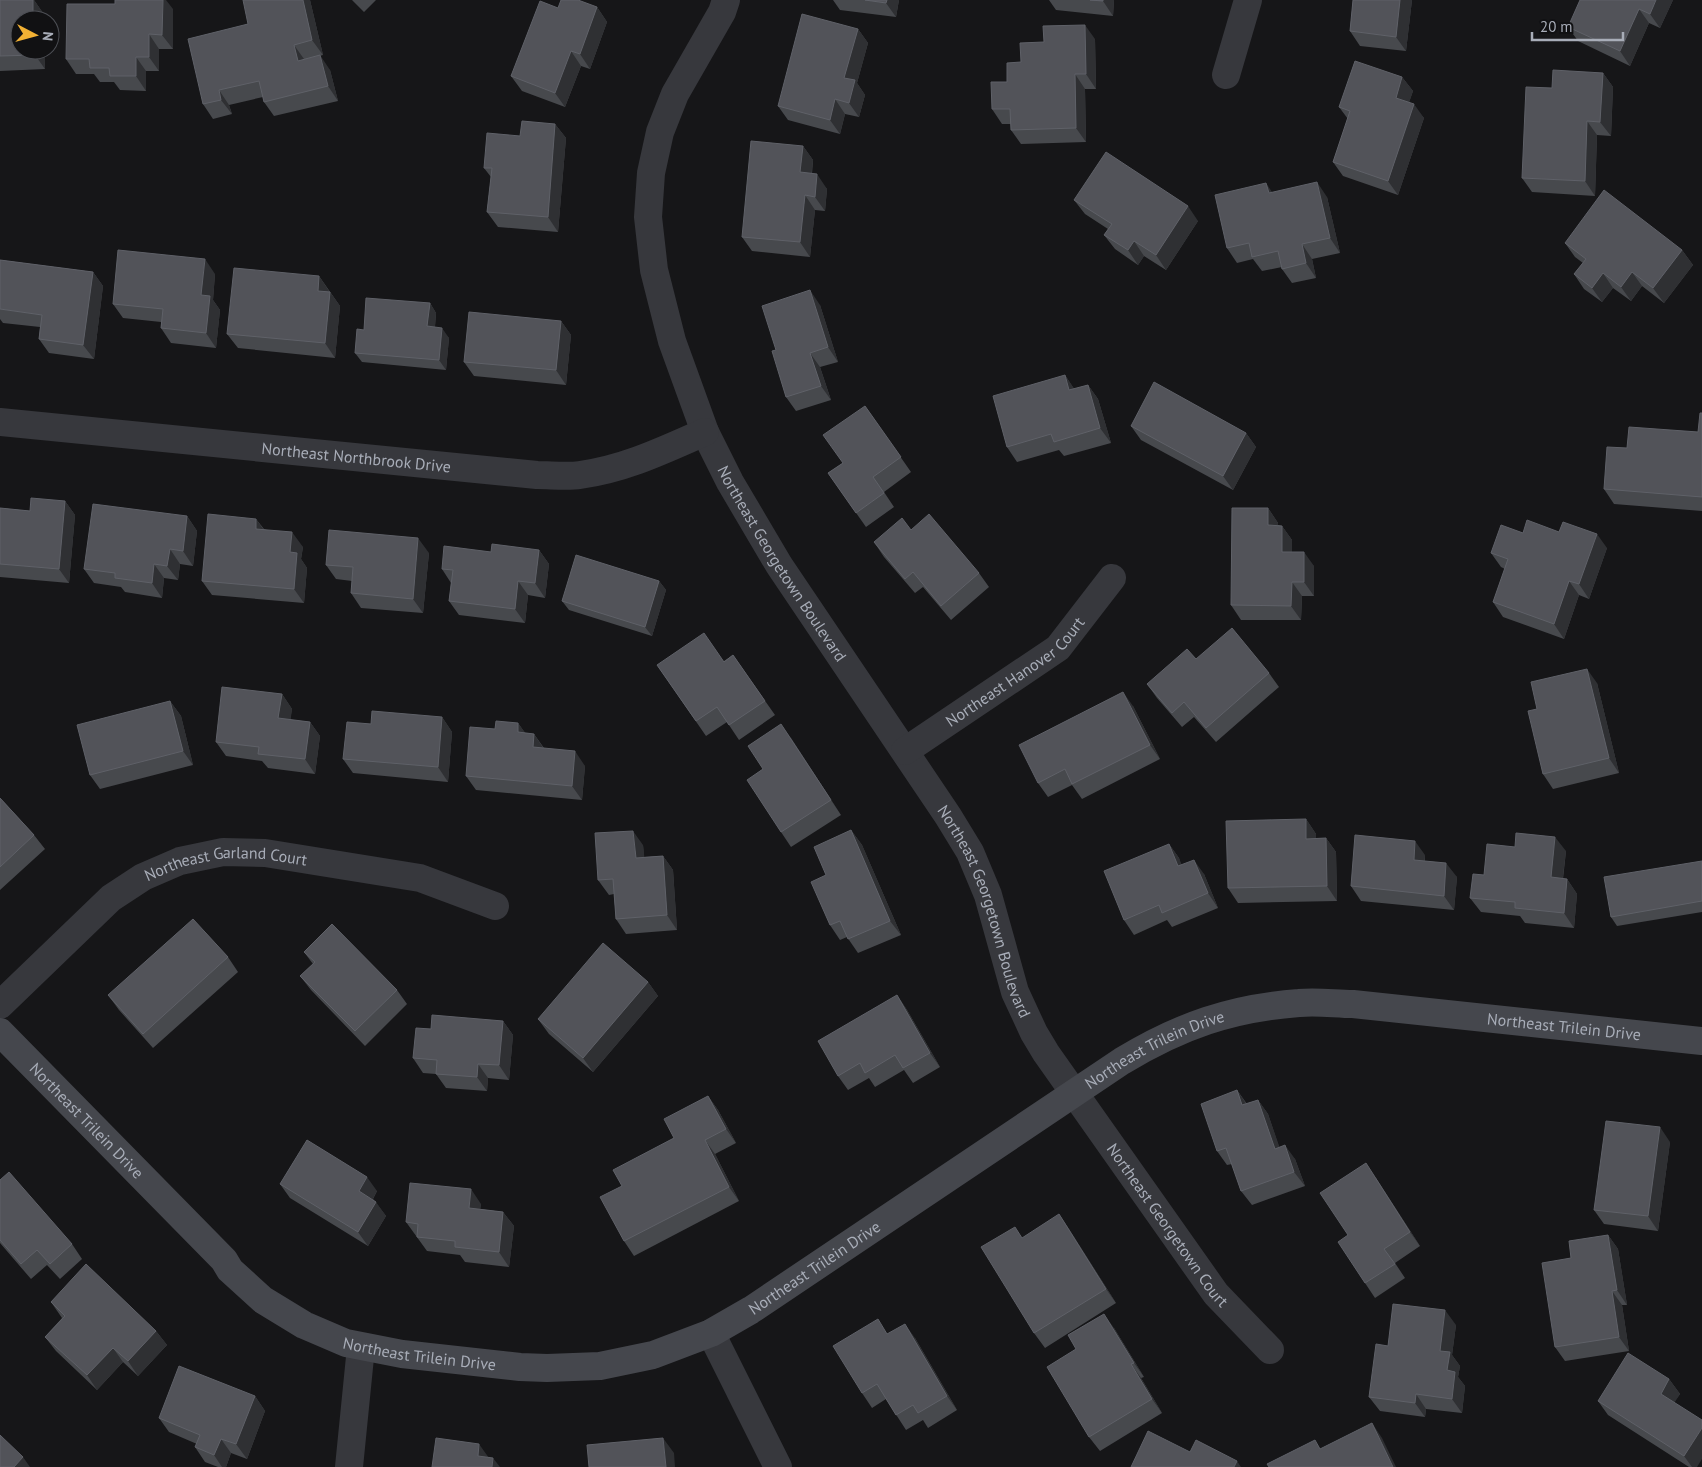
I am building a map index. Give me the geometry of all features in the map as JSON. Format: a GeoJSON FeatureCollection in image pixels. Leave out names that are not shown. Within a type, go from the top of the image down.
{"type":"FeatureCollection","features":[{"type":"Feature","properties":{"kind":"street","name":"Northeast Georgetown Boulevard"},"geometry":{"type":"LineString","coordinates":[[726,0],[722,12],[675,94],[660,132],[651,173],[648,216],[654,270],[672,341],[705,432],[730,482],[779,565],[905,751],[970,852],[988,895],[1015,992],[1034,1033],[1073,1094]]}},
{"type":"Feature","properties":{"kind":"street"},"geometry":{"type":"LineString","coordinates":[[1226,75],[1248,0]]}},
{"type":"Feature","properties":{"kind":"street","name":"Northeast Northbrook Drive"},"geometry":{"type":"LineString","coordinates":[[0,422],[537,475],[578,476],[618,468],[705,432]]}},
{"type":"Feature","properties":{"kind":"street","name":"Northeast Hanover Court"},"geometry":{"type":"LineString","coordinates":[[905,751],[1058,648],[1112,578]]}},
{"type":"Feature","properties":{"kind":"street","name":"Northeast Garland Court"},"geometry":{"type":"LineString","coordinates":[[0,1005],[111,898],[143,877],[180,861],[223,852],[265,853],[420,878],[495,906]]}},
{"type":"Feature","properties":{"kind":"street","name":"Northeast Trilein Drive"},"geometry":{"type":"LineString","coordinates":[[0,1032],[224,1260],[230,1270],[263,1300],[304,1325],[346,1343],[361,1347],[402,1354],[547,1368],[600,1366],[653,1355],[711,1333],[751,1310],[1073,1094],[1153,1043],[1202,1021],[1249,1009],[1301,1002],[1353,1004],[1702,1041]]}},
{"type":"Feature","properties":{"kind":"street","name":"Northeast Georgetown Court"},"geometry":{"type":"LineString","coordinates":[[1073,1094],[1216,1294],[1270,1350]]}},
{"type":"Feature","properties":{"kind":"street"},"geometry":{"type":"LineString","coordinates":[[711,1333],[778,1467]]}},
{"type":"Feature","properties":{"kind":"street"},"geometry":{"type":"LineString","coordinates":[[349,1467],[361,1347]]}},
{"type":"Feature","properties":{"kind":"building"},"geometry":{"type":"Polygon","coordinates":[[[0,0],[33,0],[33,10],[10,10],[10,56],[0,56],[0,0]]]}},
{"type":"Feature","properties":{"kind":"building"},"geometry":{"type":"Polygon","coordinates":[[[115,0],[163,0],[162,35],[149,34],[149,57],[136,57],[136,76],[110,76],[109,68],[90,68],[89,59],[66,59],[67,4],[115,4],[115,0]]]}},
{"type":"Feature","properties":{"kind":"building"},"geometry":{"type":"Polygon","coordinates":[[[243,0],[303,0],[312,40],[294,45],[298,61],[320,55],[328,86],[264,102],[259,81],[219,90],[221,100],[203,104],[188,39],[248,24],[243,0]]]}},
{"type":"Feature","properties":{"kind":"building"},"geometry":{"type":"Polygon","coordinates":[[[561,0],[578,0],[597,7],[580,54],[571,51],[555,93],[511,76],[540,1],[558,8],[561,0]]]}},
{"type":"Feature","properties":{"kind":"building"},"geometry":{"type":"Polygon","coordinates":[[[865,0],[887,0],[886,3],[865,0]]]}},
{"type":"Feature","properties":{"kind":"building"},"geometry":{"type":"Polygon","coordinates":[[[1353,0],[1400,0],[1396,37],[1350,31],[1353,0]]]}},
{"type":"Feature","properties":{"kind":"building"},"geometry":{"type":"Polygon","coordinates":[[[1580,0],[1656,0],[1650,14],[1639,9],[1620,51],[1568,27],[1580,0]]]}},
{"type":"Feature","properties":{"kind":"building"},"geometry":{"type":"Polygon","coordinates":[[[802,14],[858,29],[844,78],[855,80],[849,103],[835,99],[830,120],[778,106],[802,14]]]}},
{"type":"Feature","properties":{"kind":"building"},"geometry":{"type":"Polygon","coordinates":[[[1085,25],[1086,74],[1075,74],[1076,128],[1011,130],[1010,109],[992,109],[991,82],[1007,82],[1007,63],[1021,62],[1020,43],[1044,42],[1043,26],[1085,25]]]}},
{"type":"Feature","properties":{"kind":"building"},"geometry":{"type":"Polygon","coordinates":[[[1355,61],[1402,77],[1396,98],[1414,104],[1388,181],[1333,162],[1350,111],[1339,107],[1355,61]]]}},
{"type":"Feature","properties":{"kind":"building"},"geometry":{"type":"Polygon","coordinates":[[[1553,70],[1603,73],[1600,122],[1587,121],[1585,181],[1522,178],[1526,87],[1552,88],[1553,70]]]}},
{"type":"Feature","properties":{"kind":"building"},"geometry":{"type":"Polygon","coordinates":[[[522,121],[555,124],[548,217],[487,212],[492,168],[484,168],[487,133],[520,136],[522,121]]]}},
{"type":"Feature","properties":{"kind":"building"},"geometry":{"type":"Polygon","coordinates":[[[751,141],[803,146],[800,172],[817,174],[815,197],[805,195],[800,242],[742,237],[751,141]]]}},
{"type":"Feature","properties":{"kind":"building"},"geometry":{"type":"Polygon","coordinates":[[[1106,152],[1188,206],[1156,255],[1134,241],[1128,250],[1104,235],[1112,224],[1074,200],[1106,152]]]}},
{"type":"Feature","properties":{"kind":"building"},"geometry":{"type":"Polygon","coordinates":[[[1317,182],[1330,238],[1302,244],[1306,263],[1282,269],[1278,251],[1252,257],[1249,243],[1227,248],[1215,195],[1266,183],[1269,193],[1317,182]]]}},
{"type":"Feature","properties":{"kind":"building"},"geometry":{"type":"Polygon","coordinates":[[[1604,190],[1682,250],[1653,288],[1632,272],[1621,287],[1603,273],[1592,288],[1574,274],[1586,259],[1565,243],[1604,190]]]}},
{"type":"Feature","properties":{"kind":"building"},"geometry":{"type":"Polygon","coordinates":[[[118,250],[205,259],[201,295],[210,296],[206,333],[161,328],[163,309],[113,304],[118,250]]]}},
{"type":"Feature","properties":{"kind":"building"},"geometry":{"type":"Polygon","coordinates":[[[0,260],[93,272],[83,345],[39,339],[42,315],[0,309],[0,260]]]}},
{"type":"Feature","properties":{"kind":"building"},"geometry":{"type":"Polygon","coordinates":[[[234,268],[319,276],[318,291],[330,292],[325,343],[227,334],[234,268]]]}},
{"type":"Feature","properties":{"kind":"building"},"geometry":{"type":"Polygon","coordinates":[[[810,290],[828,347],[810,353],[821,386],[786,397],[772,351],[776,350],[762,306],[810,290]]]}},
{"type":"Feature","properties":{"kind":"building"},"geometry":{"type":"Polygon","coordinates":[[[366,298],[430,303],[427,326],[442,328],[439,360],[355,353],[357,329],[364,330],[366,298]]]}},
{"type":"Feature","properties":{"kind":"building"},"geometry":{"type":"Polygon","coordinates":[[[469,312],[561,321],[556,370],[464,362],[469,312]]]}},
{"type":"Feature","properties":{"kind":"building"},"geometry":{"type":"Polygon","coordinates":[[[1065,375],[1069,390],[1088,385],[1100,428],[1054,442],[1051,434],[1007,447],[993,396],[1065,375]]]}},
{"type":"Feature","properties":{"kind":"building"},"geometry":{"type":"Polygon","coordinates":[[[1154,382],[1246,433],[1223,476],[1131,426],[1154,382]]]}},
{"type":"Feature","properties":{"kind":"building"},"geometry":{"type":"Polygon","coordinates":[[[865,406],[901,457],[873,477],[884,493],[856,513],[828,473],[843,463],[823,435],[865,406]]]}},
{"type":"Feature","properties":{"kind":"building"},"geometry":{"type":"Polygon","coordinates":[[[1700,413],[1702,413],[1702,497],[1604,489],[1607,447],[1627,448],[1629,427],[1698,432],[1700,413]]]}},
{"type":"Feature","properties":{"kind":"building"},"geometry":{"type":"Polygon","coordinates":[[[31,498],[65,501],[59,569],[0,564],[0,508],[30,511],[31,498]]]}},
{"type":"Feature","properties":{"kind":"building"},"geometry":{"type":"Polygon","coordinates":[[[93,504],[187,516],[183,551],[170,549],[167,566],[154,564],[152,583],[115,578],[115,573],[84,569],[93,504]]]}},
{"type":"Feature","properties":{"kind":"building"},"geometry":{"type":"Polygon","coordinates":[[[1232,508],[1268,508],[1268,525],[1282,526],[1282,552],[1304,552],[1304,582],[1292,582],[1291,606],[1231,605],[1232,508]]]}},
{"type":"Feature","properties":{"kind":"building"},"geometry":{"type":"Polygon","coordinates":[[[208,514],[256,519],[256,529],[292,532],[290,552],[297,553],[294,589],[202,581],[208,514]]]}},
{"type":"Feature","properties":{"kind":"building"},"geometry":{"type":"Polygon","coordinates":[[[929,514],[979,573],[941,606],[913,572],[905,579],[874,542],[902,518],[911,530],[929,514]]]}},
{"type":"Feature","properties":{"kind":"building"},"geometry":{"type":"Polygon","coordinates":[[[1527,520],[1559,532],[1563,522],[1597,534],[1579,584],[1569,581],[1554,624],[1493,602],[1508,559],[1491,553],[1501,525],[1523,533],[1527,520]]]}},
{"type":"Feature","properties":{"kind":"building"},"geometry":{"type":"Polygon","coordinates":[[[329,530],[418,538],[413,599],[351,593],[353,567],[326,565],[329,530]]]}},
{"type":"Feature","properties":{"kind":"building"},"geometry":{"type":"Polygon","coordinates":[[[492,544],[539,550],[535,583],[518,581],[515,609],[449,601],[453,570],[442,569],[444,546],[491,552],[492,544]]]}},
{"type":"Feature","properties":{"kind":"building"},"geometry":{"type":"Polygon","coordinates":[[[576,555],[659,581],[645,627],[562,601],[576,555]]]}},
{"type":"Feature","properties":{"kind":"building"},"geometry":{"type":"Polygon","coordinates":[[[1232,628],[1269,673],[1206,728],[1184,702],[1172,713],[1147,684],[1187,649],[1196,659],[1232,628]]]}},
{"type":"Feature","properties":{"kind":"building"},"geometry":{"type":"Polygon","coordinates":[[[704,633],[724,662],[733,655],[765,701],[729,725],[717,707],[696,721],[657,665],[704,633]]]}},
{"type":"Feature","properties":{"kind":"building"},"geometry":{"type":"Polygon","coordinates":[[[1587,669],[1609,758],[1543,774],[1528,711],[1537,709],[1531,682],[1587,669]]]}},
{"type":"Feature","properties":{"kind":"building"},"geometry":{"type":"Polygon","coordinates":[[[222,687],[282,694],[278,718],[310,722],[305,759],[258,754],[259,747],[216,742],[222,687]]]}},
{"type":"Feature","properties":{"kind":"building"},"geometry":{"type":"Polygon","coordinates":[[[1123,692],[1150,745],[1072,784],[1065,769],[1038,783],[1019,745],[1123,692]]]}},
{"type":"Feature","properties":{"kind":"building"},"geometry":{"type":"Polygon","coordinates":[[[170,701],[183,751],[90,775],[77,725],[170,701]]]}},
{"type":"Feature","properties":{"kind":"building"},"geometry":{"type":"Polygon","coordinates":[[[372,711],[442,717],[438,767],[343,759],[347,722],[371,724],[372,711]]]}},
{"type":"Feature","properties":{"kind":"building"},"geometry":{"type":"Polygon","coordinates":[[[496,721],[518,723],[518,732],[534,734],[533,747],[575,751],[572,786],[466,776],[470,727],[495,729],[496,721]]]}},
{"type":"Feature","properties":{"kind":"building"},"geometry":{"type":"Polygon","coordinates":[[[781,724],[831,800],[781,832],[747,780],[763,769],[748,746],[781,724]]]}},
{"type":"Feature","properties":{"kind":"building"},"geometry":{"type":"Polygon","coordinates":[[[0,798],[34,835],[0,867],[0,798]]]}},
{"type":"Feature","properties":{"kind":"building"},"geometry":{"type":"Polygon","coordinates":[[[1306,819],[1306,839],[1326,838],[1327,886],[1228,888],[1226,821],[1306,819]]]}},
{"type":"Feature","properties":{"kind":"building"},"geometry":{"type":"Polygon","coordinates":[[[851,830],[890,921],[848,939],[840,921],[830,925],[811,882],[826,875],[814,847],[851,830]]]}},
{"type":"Feature","properties":{"kind":"building"},"geometry":{"type":"Polygon","coordinates":[[[633,831],[636,858],[663,856],[667,915],[616,919],[613,879],[598,880],[595,833],[633,831]]]}},
{"type":"Feature","properties":{"kind":"building"},"geometry":{"type":"Polygon","coordinates":[[[1516,833],[1555,837],[1551,877],[1567,879],[1564,913],[1515,908],[1515,902],[1470,898],[1473,874],[1484,875],[1487,844],[1515,847],[1516,833]]]}},
{"type":"Feature","properties":{"kind":"building"},"geometry":{"type":"Polygon","coordinates":[[[1355,835],[1415,841],[1414,860],[1446,863],[1444,896],[1351,886],[1355,835]]]}},
{"type":"Feature","properties":{"kind":"building"},"geometry":{"type":"Polygon","coordinates":[[[1169,844],[1178,866],[1194,860],[1208,893],[1162,913],[1159,905],[1124,920],[1104,871],[1169,844]]]}},
{"type":"Feature","properties":{"kind":"building"},"geometry":{"type":"Polygon","coordinates":[[[1702,861],[1702,901],[1611,917],[1604,877],[1702,861]]]}},
{"type":"Feature","properties":{"kind":"building"},"geometry":{"type":"Polygon","coordinates":[[[193,919],[228,957],[143,1034],[108,995],[193,919]]]}},
{"type":"Feature","properties":{"kind":"building"},"geometry":{"type":"Polygon","coordinates":[[[332,924],[397,990],[355,1031],[300,976],[315,962],[304,952],[332,924]]]}},
{"type":"Feature","properties":{"kind":"building"},"geometry":{"type":"Polygon","coordinates":[[[603,943],[648,982],[583,1058],[538,1019],[603,943]]]}},
{"type":"Feature","properties":{"kind":"building"},"geometry":{"type":"Polygon","coordinates":[[[897,995],[930,1053],[903,1068],[895,1055],[865,1073],[860,1063],[838,1076],[818,1041],[897,995]]]}},
{"type":"Feature","properties":{"kind":"building"},"geometry":{"type":"Polygon","coordinates":[[[432,1015],[503,1021],[499,1065],[478,1064],[477,1077],[436,1074],[437,1060],[413,1058],[416,1028],[431,1029],[432,1015]]]}},
{"type":"Feature","properties":{"kind":"building"},"geometry":{"type":"Polygon","coordinates":[[[1237,1090],[1242,1105],[1258,1100],[1275,1149],[1285,1145],[1294,1172],[1241,1191],[1226,1148],[1217,1151],[1201,1104],[1237,1090]]]}},
{"type":"Feature","properties":{"kind":"building"},"geometry":{"type":"Polygon","coordinates":[[[708,1096],[726,1129],[705,1140],[729,1187],[624,1241],[600,1197],[622,1186],[613,1170],[674,1138],[664,1119],[708,1096]]]}},
{"type":"Feature","properties":{"kind":"building"},"geometry":{"type":"Polygon","coordinates":[[[1606,1121],[1660,1127],[1648,1216],[1594,1210],[1606,1121]]]}},
{"type":"Feature","properties":{"kind":"building"},"geometry":{"type":"Polygon","coordinates":[[[307,1140],[367,1177],[359,1191],[376,1202],[358,1232],[280,1184],[307,1140]]]}},
{"type":"Feature","properties":{"kind":"building"},"geometry":{"type":"Polygon","coordinates":[[[1366,1163],[1410,1232],[1384,1249],[1395,1264],[1365,1283],[1338,1242],[1348,1235],[1320,1193],[1366,1163]]]}},
{"type":"Feature","properties":{"kind":"building"},"geometry":{"type":"Polygon","coordinates":[[[9,1172],[72,1244],[50,1264],[37,1250],[21,1264],[0,1240],[0,1180],[9,1172]]]}},
{"type":"Feature","properties":{"kind":"building"},"geometry":{"type":"Polygon","coordinates":[[[410,1183],[471,1189],[469,1208],[503,1212],[499,1252],[455,1247],[455,1241],[417,1237],[418,1224],[406,1222],[410,1183]]]}},
{"type":"Feature","properties":{"kind":"building"},"geometry":{"type":"Polygon","coordinates":[[[1059,1214],[1106,1289],[1034,1333],[981,1247],[1015,1227],[1022,1238],[1059,1214]]]}},
{"type":"Feature","properties":{"kind":"building"},"geometry":{"type":"Polygon","coordinates":[[[1608,1235],[1617,1290],[1612,1291],[1619,1337],[1555,1347],[1542,1263],[1571,1258],[1569,1241],[1608,1235]]]}},
{"type":"Feature","properties":{"kind":"building"},"geometry":{"type":"Polygon","coordinates":[[[86,1264],[156,1331],[128,1361],[113,1348],[87,1375],[45,1337],[65,1316],[51,1302],[86,1264]]]}},
{"type":"Feature","properties":{"kind":"building"},"geometry":{"type":"Polygon","coordinates":[[[1393,1304],[1445,1310],[1440,1351],[1450,1352],[1447,1370],[1455,1372],[1452,1399],[1416,1394],[1415,1403],[1369,1397],[1376,1344],[1388,1346],[1393,1304]]]}},
{"type":"Feature","properties":{"kind":"building"},"geometry":{"type":"Polygon","coordinates":[[[1104,1314],[1134,1363],[1131,1364],[1152,1399],[1089,1437],[1047,1367],[1076,1349],[1068,1335],[1104,1314]]]}},
{"type":"Feature","properties":{"kind":"building"},"geometry":{"type":"Polygon","coordinates":[[[878,1319],[887,1334],[905,1324],[947,1396],[918,1413],[913,1405],[896,1415],[877,1384],[862,1393],[833,1346],[878,1319]]]}},
{"type":"Feature","properties":{"kind":"building"},"geometry":{"type":"Polygon","coordinates":[[[1628,1353],[1669,1379],[1661,1394],[1702,1420],[1702,1428],[1684,1456],[1598,1401],[1628,1353]]]}},
{"type":"Feature","properties":{"kind":"building"},"geometry":{"type":"Polygon","coordinates":[[[179,1366],[255,1396],[236,1444],[221,1439],[214,1455],[195,1447],[200,1435],[159,1418],[179,1366]]]}},
{"type":"Feature","properties":{"kind":"building"},"geometry":{"type":"Polygon","coordinates":[[[1372,1423],[1393,1467],[1269,1467],[1267,1464],[1315,1440],[1320,1449],[1372,1423]]]}},
{"type":"Feature","properties":{"kind":"building"},"geometry":{"type":"Polygon","coordinates":[[[1148,1431],[1190,1452],[1196,1440],[1237,1461],[1234,1467],[1131,1467],[1148,1431]]]}},
{"type":"Feature","properties":{"kind":"building"},"geometry":{"type":"Polygon","coordinates":[[[0,1435],[23,1457],[14,1467],[0,1467],[0,1435]]]}},
{"type":"Feature","properties":{"kind":"building"},"geometry":{"type":"Polygon","coordinates":[[[436,1438],[479,1444],[478,1456],[493,1458],[492,1467],[432,1467],[436,1438]]]}},
{"type":"Feature","properties":{"kind":"building"},"geometry":{"type":"Polygon","coordinates":[[[663,1438],[666,1467],[589,1467],[587,1445],[663,1438]]]}}]}
